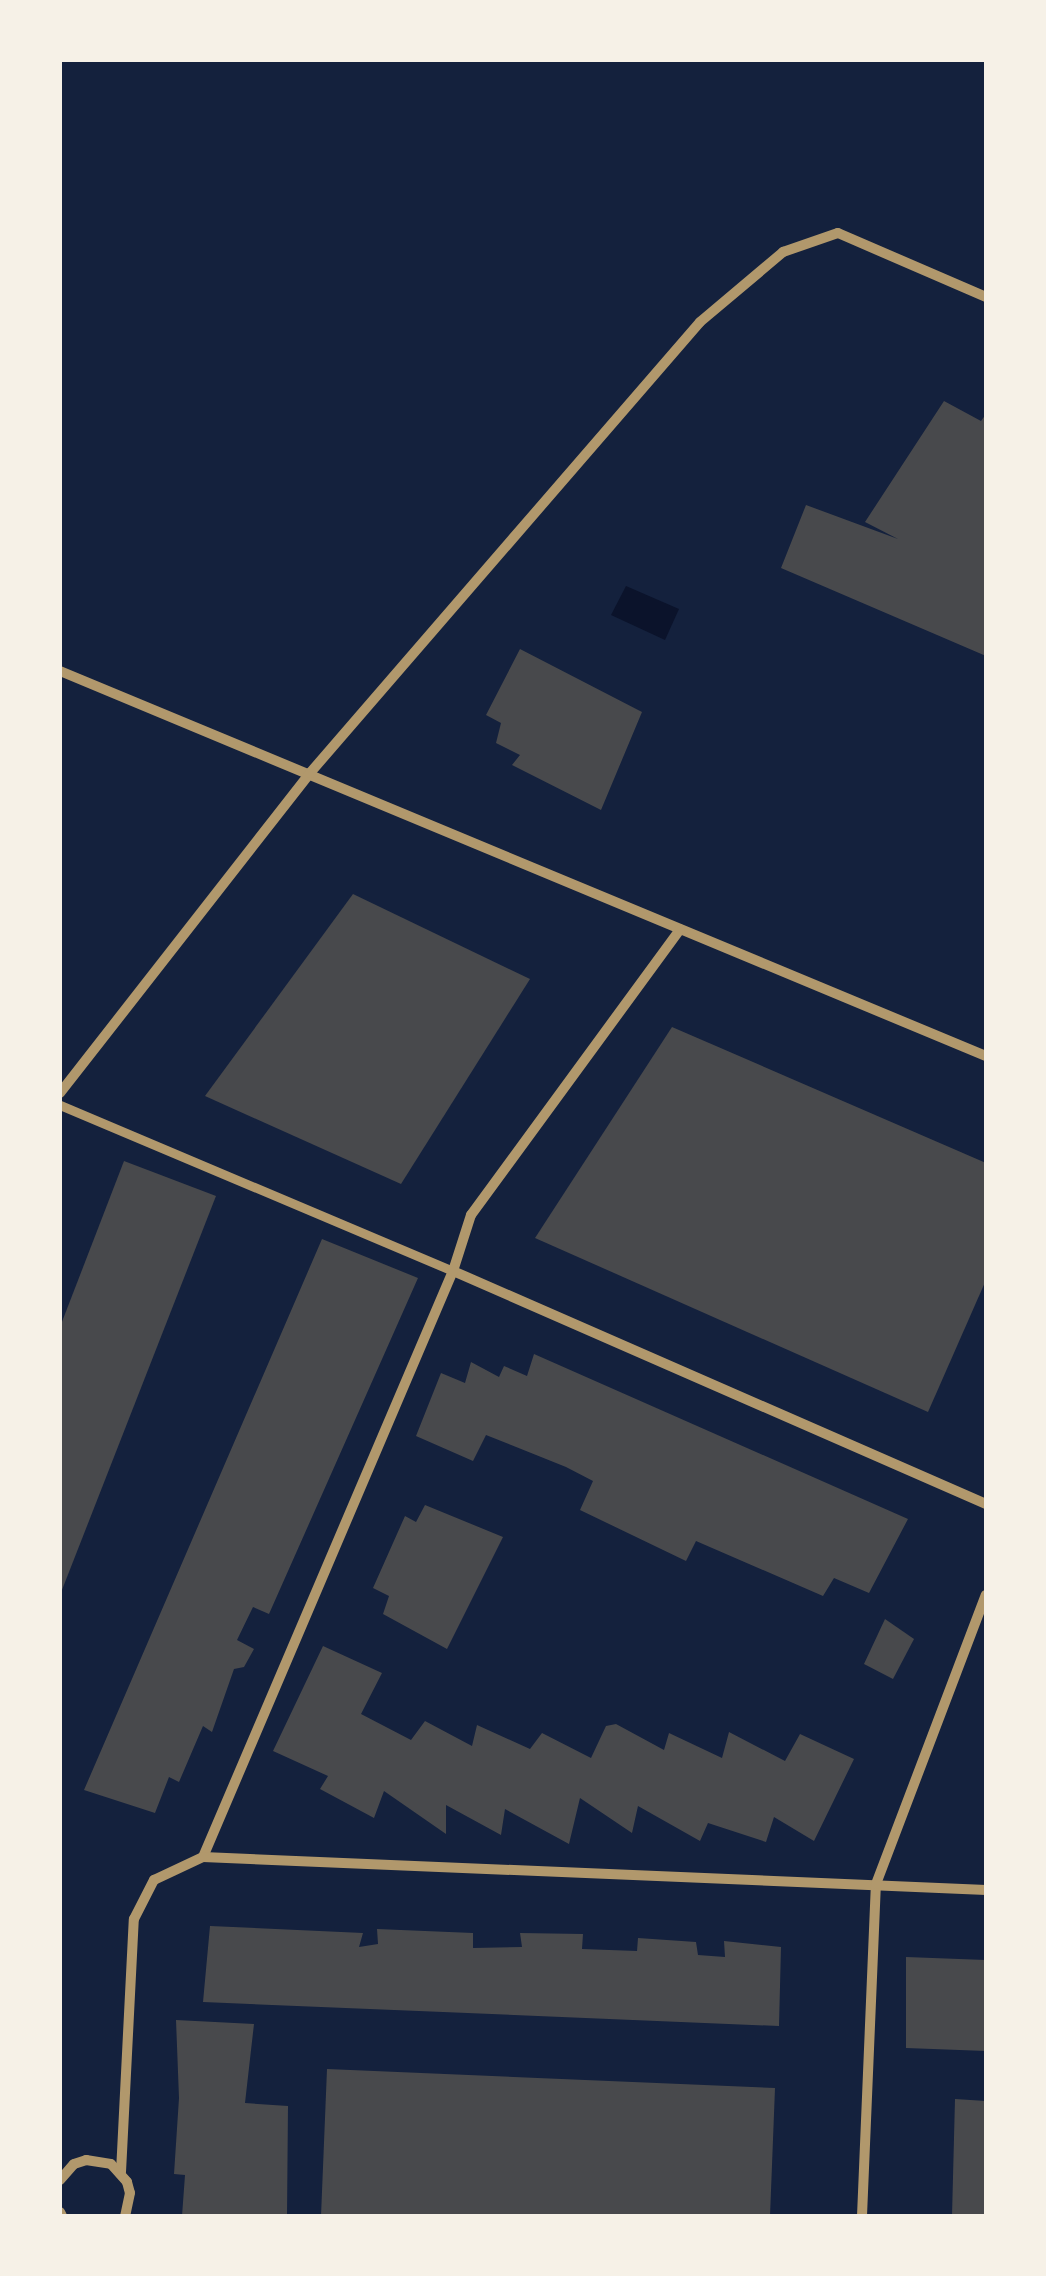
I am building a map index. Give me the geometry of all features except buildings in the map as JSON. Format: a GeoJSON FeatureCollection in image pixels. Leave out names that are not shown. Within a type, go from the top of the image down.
{"type":"FeatureCollection","features":[{"type":"Feature","properties":{"kind":"street"},"geometry":{"type":"LineString","coordinates":[[60,1093],[310,773],[700,322],[782,252],[838,233],[986,298]]}},
{"type":"Feature","properties":{"kind":"street"},"geometry":{"type":"LineString","coordinates":[[60,671],[986,1056]]}},
{"type":"Feature","properties":{"kind":"street"},"geometry":{"type":"LineString","coordinates":[[203,1857],[453,1271],[470,1215],[680,930]]}},
{"type":"Feature","properties":{"kind":"street"},"geometry":{"type":"LineString","coordinates":[[60,1105],[453,1271],[986,1504]]}},
{"type":"Feature","properties":{"kind":"street"},"geometry":{"type":"LineString","coordinates":[[862,2216],[876,1884],[986,1595]]}},
{"type":"Feature","properties":{"kind":"street"},"geometry":{"type":"LineString","coordinates":[[125,2216],[130,2193],[121,2172],[134,1920],[154,1880],[203,1857],[986,1890]]}},
{"type":"Feature","properties":{"kind":"street"},"geometry":{"type":"LineString","coordinates":[[60,2180],[74,2164],[86,2160],[99,2160],[121,2172]]}},
{"type":"Feature","properties":{"kind":"water"},"geometry":{"type":"Polygon","coordinates":[[[626,586],[679,609],[665,640],[611,615],[626,586]]]}}]}
